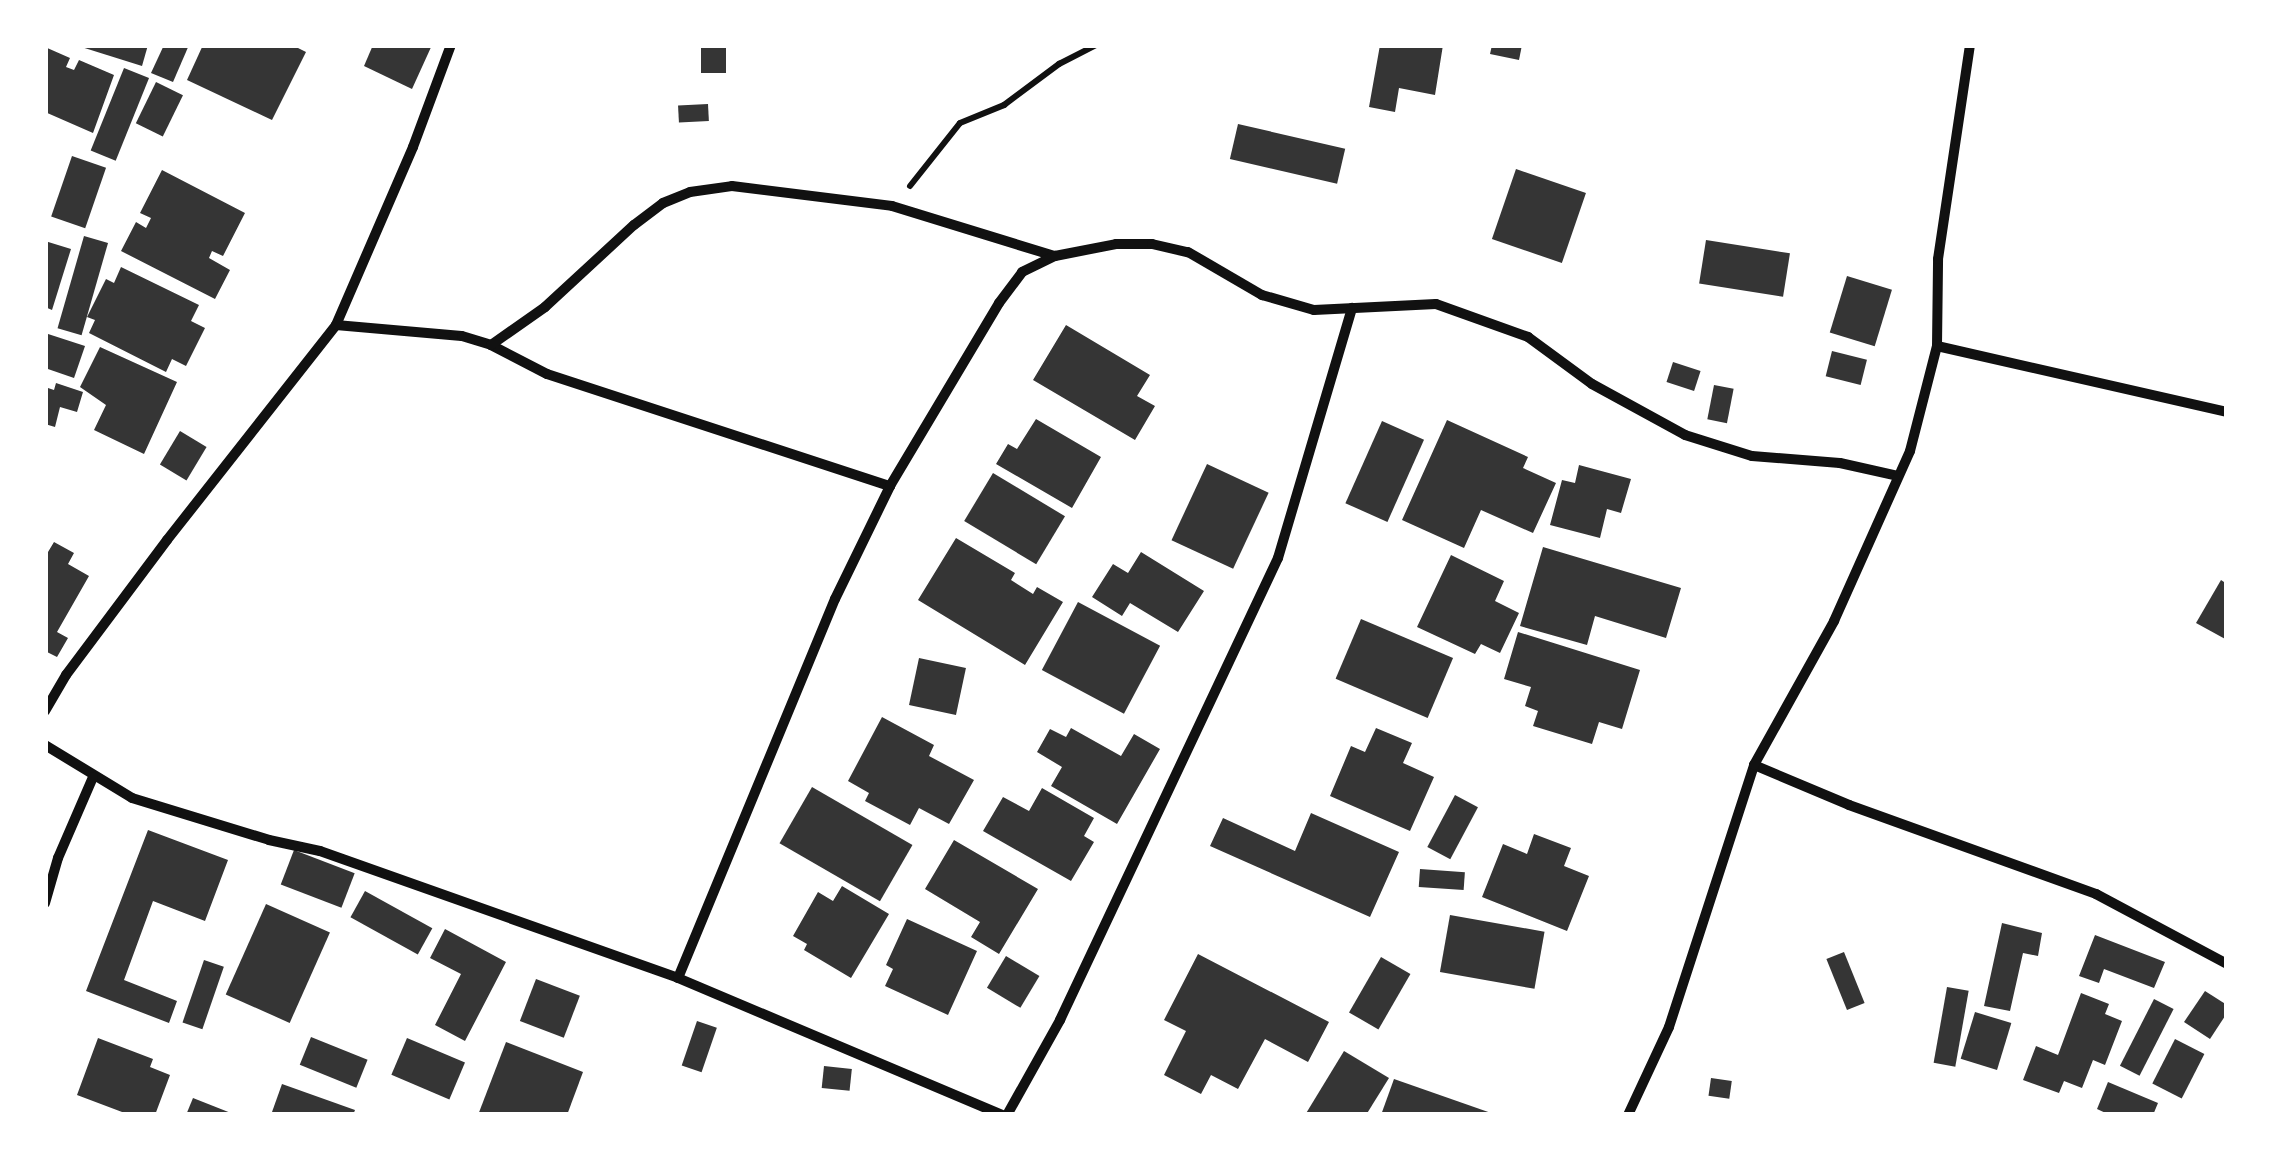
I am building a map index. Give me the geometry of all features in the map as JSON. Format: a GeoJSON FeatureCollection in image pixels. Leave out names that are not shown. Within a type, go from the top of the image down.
{"type":"FeatureCollection","features":[{"type":"Feature","properties":{"kind":"street"},"geometry":{"type":"LineString","coordinates":[[45,711],[66,675],[166,540],[336,325],[413,147],[452,45]]}},
{"type":"Feature","properties":{"kind":"street"},"geometry":{"type":"LineString","coordinates":[[1628,1115],[1669,1027],[1754,764],[1834,621],[1910,451],[1937,346],[1938,259],[1970,45]]}},
{"type":"Feature","properties":{"kind":"street"},"geometry":{"type":"LineString","coordinates":[[491,345],[545,306],[634,225],[664,203],[690,192],[732,186],[892,206],[1055,256]]}},
{"type":"Feature","properties":{"kind":"street"},"geometry":{"type":"LineString","coordinates":[[678,978],[835,599],[890,486],[999,303],[1022,272],[1055,256],[1116,244],[1152,244],[1188,252],[1262,294],[1314,310],[1436,304],[1481,316],[1528,337],[1592,384],[1685,435],[1752,456],[1840,463],[1898,476]]}},
{"type":"Feature","properties":{"kind":"street"},"geometry":{"type":"LineString","coordinates":[[45,744],[94,777],[148,804],[320,851],[678,978],[1005,1115],[1060,1020],[1278,558],[1352,308]]}},
{"type":"Feature","properties":{"kind":"street"},"geometry":{"type":"LineString","coordinates":[[336,325],[462,336],[491,345],[547,374],[890,486]]}},
{"type":"Feature","properties":{"kind":"street"},"geometry":{"type":"LineString","coordinates":[[1937,346],[2227,412]]}},
{"type":"Feature","properties":{"kind":"street"},"geometry":{"type":"LineString","coordinates":[[1754,764],[1849,805],[2096,894],[2227,964]]}},
{"type":"Feature","properties":{"kind":"street"},"geometry":{"type":"LineString","coordinates":[[45,903],[58,858],[94,777]]}},
{"type":"Feature","properties":{"kind":"path"},"geometry":{"type":"LineString","coordinates":[[892,206],[960,123],[1004,106],[1059,64],[1096,45]]}},
{"type":"Feature","properties":{"kind":"building"},"geometry":{"type":"Polygon","coordinates":[[[75,45],[148,45],[142,66],[75,45]]]}},
{"type":"Feature","properties":{"kind":"building"},"geometry":{"type":"Polygon","coordinates":[[[164,45],[189,45],[173,82],[151,73],[164,45]]]}},
{"type":"Feature","properties":{"kind":"building"},"geometry":{"type":"Polygon","coordinates":[[[203,45],[292,45],[306,52],[272,120],[187,80],[203,45]]]}},
{"type":"Feature","properties":{"kind":"building"},"geometry":{"type":"Polygon","coordinates":[[[373,45],[432,45],[412,89],[364,66],[373,45]]]}},
{"type":"Feature","properties":{"kind":"building"},"geometry":{"type":"Polygon","coordinates":[[[701,45],[726,45],[726,73],[701,73],[701,45]]]}},
{"type":"Feature","properties":{"kind":"building"},"geometry":{"type":"Polygon","coordinates":[[[1380,45],[1443,45],[1435,95],[1399,88],[1395,112],[1369,107],[1380,45]]]}},
{"type":"Feature","properties":{"kind":"building"},"geometry":{"type":"Polygon","coordinates":[[[1492,45],[1522,45],[1519,60],[1490,54],[1492,45]]]}},
{"type":"Feature","properties":{"kind":"building"},"geometry":{"type":"Polygon","coordinates":[[[45,47],[70,58],[66,67],[74,70],[79,60],[114,75],[93,133],[45,112],[45,47]]]}},
{"type":"Feature","properties":{"kind":"building"},"geometry":{"type":"Polygon","coordinates":[[[124,68],[149,78],[116,161],[91,151],[124,68]]]}},
{"type":"Feature","properties":{"kind":"building"},"geometry":{"type":"Polygon","coordinates":[[[156,82],[183,95],[163,136],[136,123],[156,82]]]}},
{"type":"Feature","properties":{"kind":"building"},"geometry":{"type":"Polygon","coordinates":[[[708,104],[709,121],[679,123],[678,106],[708,104]]]}},
{"type":"Feature","properties":{"kind":"building"},"geometry":{"type":"Polygon","coordinates":[[[1238,124],[1345,149],[1337,184],[1230,159],[1238,124]]]}},
{"type":"Feature","properties":{"kind":"building"},"geometry":{"type":"Polygon","coordinates":[[[72,156],[106,168],[85,228],[51,217],[72,156]]]}},
{"type":"Feature","properties":{"kind":"building"},"geometry":{"type":"Polygon","coordinates":[[[1516,169],[1586,193],[1562,263],[1492,239],[1516,169]]]}},
{"type":"Feature","properties":{"kind":"building"},"geometry":{"type":"Polygon","coordinates":[[[162,170],[245,213],[223,256],[212,251],[209,258],[230,270],[215,299],[121,251],[136,222],[146,228],[151,218],[140,213],[162,170]]]}},
{"type":"Feature","properties":{"kind":"building"},"geometry":{"type":"Polygon","coordinates":[[[84,236],[108,243],[82,335],[58,328],[84,236]]]}},
{"type":"Feature","properties":{"kind":"building"},"geometry":{"type":"Polygon","coordinates":[[[1706,240],[1790,253],[1783,297],[1699,283],[1706,240]]]}},
{"type":"Feature","properties":{"kind":"building"},"geometry":{"type":"Polygon","coordinates":[[[45,241],[71,249],[52,310],[45,307],[45,241]]]}},
{"type":"Feature","properties":{"kind":"building"},"geometry":{"type":"Polygon","coordinates":[[[121,267],[199,305],[191,321],[205,328],[186,366],[172,359],[166,372],[89,333],[95,320],[87,317],[106,279],[114,283],[121,267]]]}},
{"type":"Feature","properties":{"kind":"building"},"geometry":{"type":"Polygon","coordinates":[[[1847,276],[1892,290],[1875,346],[1830,332],[1847,276]]]}},
{"type":"Feature","properties":{"kind":"building"},"geometry":{"type":"Polygon","coordinates":[[[1066,325],[1150,375],[1137,396],[1155,406],[1135,440],[1033,380],[1066,325]]]}},
{"type":"Feature","properties":{"kind":"building"},"geometry":{"type":"Polygon","coordinates":[[[45,333],[85,346],[74,378],[45,368],[45,333]]]}},
{"type":"Feature","properties":{"kind":"building"},"geometry":{"type":"Polygon","coordinates":[[[100,347],[177,382],[144,454],[94,430],[106,405],[80,387],[100,347]]]}},
{"type":"Feature","properties":{"kind":"building"},"geometry":{"type":"Polygon","coordinates":[[[1832,351],[1867,360],[1861,385],[1826,376],[1832,351]]]}},
{"type":"Feature","properties":{"kind":"building"},"geometry":{"type":"Polygon","coordinates":[[[1673,362],[1701,371],[1694,391],[1667,382],[1673,362]]]}},
{"type":"Feature","properties":{"kind":"building"},"geometry":{"type":"Polygon","coordinates":[[[56,383],[83,392],[77,412],[60,407],[55,427],[45,424],[45,387],[54,390],[56,383]]]}},
{"type":"Feature","properties":{"kind":"building"},"geometry":{"type":"Polygon","coordinates":[[[1714,385],[1734,389],[1727,423],[1707,419],[1714,385]]]}},
{"type":"Feature","properties":{"kind":"building"},"geometry":{"type":"Polygon","coordinates":[[[1036,419],[1101,457],[1072,508],[996,464],[1008,444],[1017,449],[1036,419]]]}},
{"type":"Feature","properties":{"kind":"building"},"geometry":{"type":"Polygon","coordinates":[[[1447,420],[1528,457],[1523,468],[1556,483],[1533,533],[1481,510],[1464,548],[1402,520],[1447,420]]]}},
{"type":"Feature","properties":{"kind":"building"},"geometry":{"type":"Polygon","coordinates":[[[1382,421],[1424,440],[1387,522],[1345,503],[1382,421]]]}},
{"type":"Feature","properties":{"kind":"building"},"geometry":{"type":"Polygon","coordinates":[[[180,431],[207,447],[186,480],[160,464],[180,431]]]}},
{"type":"Feature","properties":{"kind":"building"},"geometry":{"type":"Polygon","coordinates":[[[1207,464],[1269,493],[1233,569],[1172,540],[1207,464]]]}},
{"type":"Feature","properties":{"kind":"building"},"geometry":{"type":"Polygon","coordinates":[[[1579,465],[1631,479],[1621,513],[1607,509],[1600,538],[1550,525],[1562,480],[1575,483],[1579,465]]]}},
{"type":"Feature","properties":{"kind":"building"},"geometry":{"type":"Polygon","coordinates":[[[993,473],[1065,516],[1036,564],[964,521],[993,473]]]}},
{"type":"Feature","properties":{"kind":"building"},"geometry":{"type":"Polygon","coordinates":[[[956,538],[1015,573],[1011,580],[1033,594],[1037,587],[1063,602],[1025,665],[918,600],[956,538]]]}},
{"type":"Feature","properties":{"kind":"building"},"geometry":{"type":"Polygon","coordinates":[[[54,542],[74,553],[68,564],[89,576],[57,632],[68,638],[57,657],[45,651],[45,550],[48,552],[54,542]]]}},
{"type":"Feature","properties":{"kind":"building"},"geometry":{"type":"Polygon","coordinates":[[[1543,547],[1681,588],[1666,638],[1595,616],[1587,645],[1520,626],[1543,547]]]}},
{"type":"Feature","properties":{"kind":"building"},"geometry":{"type":"Polygon","coordinates":[[[1141,552],[1204,591],[1178,632],[1130,603],[1122,616],[1092,597],[1113,564],[1128,573],[1141,552]]]}},
{"type":"Feature","properties":{"kind":"building"},"geometry":{"type":"Polygon","coordinates":[[[1451,555],[1504,581],[1495,601],[1519,613],[1500,653],[1481,644],[1475,654],[1417,627],[1451,555]]]}},
{"type":"Feature","properties":{"kind":"building"},"geometry":{"type":"Polygon","coordinates":[[[2221,580],[2227,584],[2227,640],[2196,623],[2221,580]]]}},
{"type":"Feature","properties":{"kind":"building"},"geometry":{"type":"Polygon","coordinates":[[[1078,602],[1160,646],[1124,714],[1042,670],[1078,602]]]}},
{"type":"Feature","properties":{"kind":"building"},"geometry":{"type":"Polygon","coordinates":[[[1361,619],[1453,658],[1428,718],[1336,679],[1361,619]]]}},
{"type":"Feature","properties":{"kind":"building"},"geometry":{"type":"Polygon","coordinates":[[[1518,632],[1640,670],[1622,729],[1599,722],[1592,744],[1533,726],[1538,711],[1525,706],[1531,687],[1504,679],[1518,632]]]}},
{"type":"Feature","properties":{"kind":"building"},"geometry":{"type":"Polygon","coordinates":[[[919,658],[966,668],[956,715],[909,705],[919,658]]]}},
{"type":"Feature","properties":{"kind":"building"},"geometry":{"type":"Polygon","coordinates":[[[882,717],[934,745],[929,756],[974,780],[949,824],[919,808],[910,825],[865,801],[869,793],[848,781],[882,717]]]}},
{"type":"Feature","properties":{"kind":"building"},"geometry":{"type":"Polygon","coordinates":[[[1071,728],[1121,756],[1134,734],[1160,749],[1117,824],[1051,786],[1062,767],[1037,752],[1050,729],[1066,737],[1071,728]]]}},
{"type":"Feature","properties":{"kind":"building"},"geometry":{"type":"Polygon","coordinates":[[[1376,728],[1412,743],[1403,763],[1434,777],[1410,831],[1330,796],[1351,746],[1365,752],[1376,728]]]}},
{"type":"Feature","properties":{"kind":"building"},"geometry":{"type":"Polygon","coordinates":[[[812,787],[912,845],[880,901],[780,843],[812,787]]]}},
{"type":"Feature","properties":{"kind":"building"},"geometry":{"type":"Polygon","coordinates":[[[1042,788],[1094,818],[1084,836],[1094,842],[1071,881],[983,831],[1003,797],[1029,811],[1042,788]]]}},
{"type":"Feature","properties":{"kind":"building"},"geometry":{"type":"Polygon","coordinates":[[[1455,795],[1478,807],[1450,859],[1427,847],[1455,795]]]}},
{"type":"Feature","properties":{"kind":"building"},"geometry":{"type":"Polygon","coordinates":[[[1311,813],[1399,852],[1370,917],[1210,846],[1223,818],[1295,851],[1311,813]]]}},
{"type":"Feature","properties":{"kind":"building"},"geometry":{"type":"Polygon","coordinates":[[[148,830],[228,860],[205,921],[153,901],[124,980],[177,1001],[169,1023],[86,991],[148,830]]]}},
{"type":"Feature","properties":{"kind":"building"},"geometry":{"type":"Polygon","coordinates":[[[1534,834],[1571,848],[1564,866],[1589,876],[1567,931],[1482,897],[1503,844],[1527,854],[1534,834]]]}},
{"type":"Feature","properties":{"kind":"building"},"geometry":{"type":"Polygon","coordinates":[[[954,840],[1038,889],[999,954],[971,937],[980,922],[925,889],[954,840]]]}},
{"type":"Feature","properties":{"kind":"building"},"geometry":{"type":"Polygon","coordinates":[[[294,850],[355,873],[341,908],[281,885],[294,850]]]}},
{"type":"Feature","properties":{"kind":"building"},"geometry":{"type":"Polygon","coordinates":[[[1420,869],[1465,872],[1464,890],[1419,887],[1420,869]]]}},
{"type":"Feature","properties":{"kind":"building"},"geometry":{"type":"Polygon","coordinates":[[[842,886],[889,914],[851,978],[804,950],[807,944],[793,936],[818,892],[833,901],[842,886]]]}},
{"type":"Feature","properties":{"kind":"building"},"geometry":{"type":"Polygon","coordinates":[[[365,891],[432,928],[418,955],[350,917],[365,891]]]}},
{"type":"Feature","properties":{"kind":"building"},"geometry":{"type":"Polygon","coordinates":[[[266,904],[330,932],[290,1023],[226,994],[266,904]]]}},
{"type":"Feature","properties":{"kind":"building"},"geometry":{"type":"Polygon","coordinates":[[[1450,915],[1545,932],[1534,989],[1440,972],[1450,915]]]}},
{"type":"Feature","properties":{"kind":"building"},"geometry":{"type":"Polygon","coordinates":[[[907,919],[977,951],[948,1015],[885,986],[893,969],[886,965],[907,919]]]}},
{"type":"Feature","properties":{"kind":"building"},"geometry":{"type":"Polygon","coordinates":[[[2002,923],[2042,933],[2038,956],[2023,953],[2010,1011],[1984,1006],[2002,923]]]}},
{"type":"Feature","properties":{"kind":"building"},"geometry":{"type":"Polygon","coordinates":[[[445,929],[506,962],[465,1041],[435,1025],[461,974],[430,958],[445,929]]]}},
{"type":"Feature","properties":{"kind":"building"},"geometry":{"type":"Polygon","coordinates":[[[2095,935],[2165,962],[2154,988],[2104,969],[2099,983],[2079,976],[2095,935]]]}},
{"type":"Feature","properties":{"kind":"building"},"geometry":{"type":"Polygon","coordinates":[[[1844,952],[1865,1003],[1847,1010],[1826,959],[1844,952]]]}},
{"type":"Feature","properties":{"kind":"building"},"geometry":{"type":"Polygon","coordinates":[[[1198,954],[1329,1022],[1308,1062],[1265,1039],[1238,1089],[1211,1075],[1201,1094],[1164,1075],[1186,1031],[1164,1020],[1198,954]]]}},
{"type":"Feature","properties":{"kind":"building"},"geometry":{"type":"Polygon","coordinates":[[[1006,956],[1039,976],[1020,1008],[987,988],[1006,956]]]}},
{"type":"Feature","properties":{"kind":"building"},"geometry":{"type":"Polygon","coordinates":[[[1381,957],[1410,974],[1378,1029],[1349,1012],[1381,957]]]}},
{"type":"Feature","properties":{"kind":"building"},"geometry":{"type":"Polygon","coordinates":[[[204,960],[224,967],[202,1029],[183,1022],[204,960]]]}},
{"type":"Feature","properties":{"kind":"building"},"geometry":{"type":"Polygon","coordinates":[[[536,979],[580,996],[564,1038],[520,1021],[536,979]]]}},
{"type":"Feature","properties":{"kind":"building"},"geometry":{"type":"Polygon","coordinates":[[[1947,987],[1969,991],[1955,1067],[1934,1063],[1947,987]]]}},
{"type":"Feature","properties":{"kind":"building"},"geometry":{"type":"Polygon","coordinates":[[[2205,991],[2227,1005],[2227,1013],[2210,1039],[2184,1022],[2205,991]]]}},
{"type":"Feature","properties":{"kind":"building"},"geometry":{"type":"Polygon","coordinates":[[[2081,993],[2109,1004],[2105,1014],[2122,1021],[2105,1065],[2093,1060],[2082,1088],[2064,1081],[2059,1093],[2023,1080],[2036,1046],[2058,1055],[2081,993]]]}},
{"type":"Feature","properties":{"kind":"building"},"geometry":{"type":"Polygon","coordinates":[[[2154,999],[2174,1009],[2140,1076],[2120,1066],[2154,999]]]}},
{"type":"Feature","properties":{"kind":"building"},"geometry":{"type":"Polygon","coordinates":[[[1975,1012],[2011,1023],[1997,1070],[1961,1059],[1975,1012]]]}},
{"type":"Feature","properties":{"kind":"building"},"geometry":{"type":"Polygon","coordinates":[[[697,1021],[717,1028],[702,1072],[682,1065],[697,1021]]]}},
{"type":"Feature","properties":{"kind":"building"},"geometry":{"type":"Polygon","coordinates":[[[311,1037],[368,1060],[356,1088],[300,1065],[311,1037]]]}},
{"type":"Feature","properties":{"kind":"building"},"geometry":{"type":"Polygon","coordinates":[[[98,1038],[153,1059],[150,1067],[170,1075],[155,1115],[130,1115],[77,1095],[98,1038]]]}},
{"type":"Feature","properties":{"kind":"building"},"geometry":{"type":"Polygon","coordinates":[[[407,1038],[465,1063],[449,1099],[391,1075],[407,1038]]]}},
{"type":"Feature","properties":{"kind":"building"},"geometry":{"type":"Polygon","coordinates":[[[2175,1039],[2204,1054],[2182,1099],[2152,1084],[2175,1039]]]}},
{"type":"Feature","properties":{"kind":"building"},"geometry":{"type":"Polygon","coordinates":[[[506,1042],[583,1072],[567,1115],[478,1115],[506,1042]]]}},
{"type":"Feature","properties":{"kind":"building"},"geometry":{"type":"Polygon","coordinates":[[[1344,1051],[1389,1078],[1366,1115],[1305,1115],[1344,1051]]]}},
{"type":"Feature","properties":{"kind":"building"},"geometry":{"type":"Polygon","coordinates":[[[824,1066],[852,1069],[850,1091],[822,1088],[824,1066]]]}},
{"type":"Feature","properties":{"kind":"building"},"geometry":{"type":"Polygon","coordinates":[[[1711,1078],[1732,1081],[1729,1099],[1708,1096],[1711,1078]]]}},
{"type":"Feature","properties":{"kind":"building"},"geometry":{"type":"Polygon","coordinates":[[[1394,1079],[1494,1114],[1494,1115],[1381,1115],[1394,1079]]]}},
{"type":"Feature","properties":{"kind":"building"},"geometry":{"type":"Polygon","coordinates":[[[2108,1082],[2158,1103],[2153,1115],[2110,1115],[2097,1109],[2108,1082]]]}},
{"type":"Feature","properties":{"kind":"building"},"geometry":{"type":"Polygon","coordinates":[[[282,1084],[355,1110],[353,1115],[272,1112],[282,1084]]]}},
{"type":"Feature","properties":{"kind":"building"},"geometry":{"type":"Polygon","coordinates":[[[193,1098],[236,1115],[186,1115],[193,1098]]]}}]}
